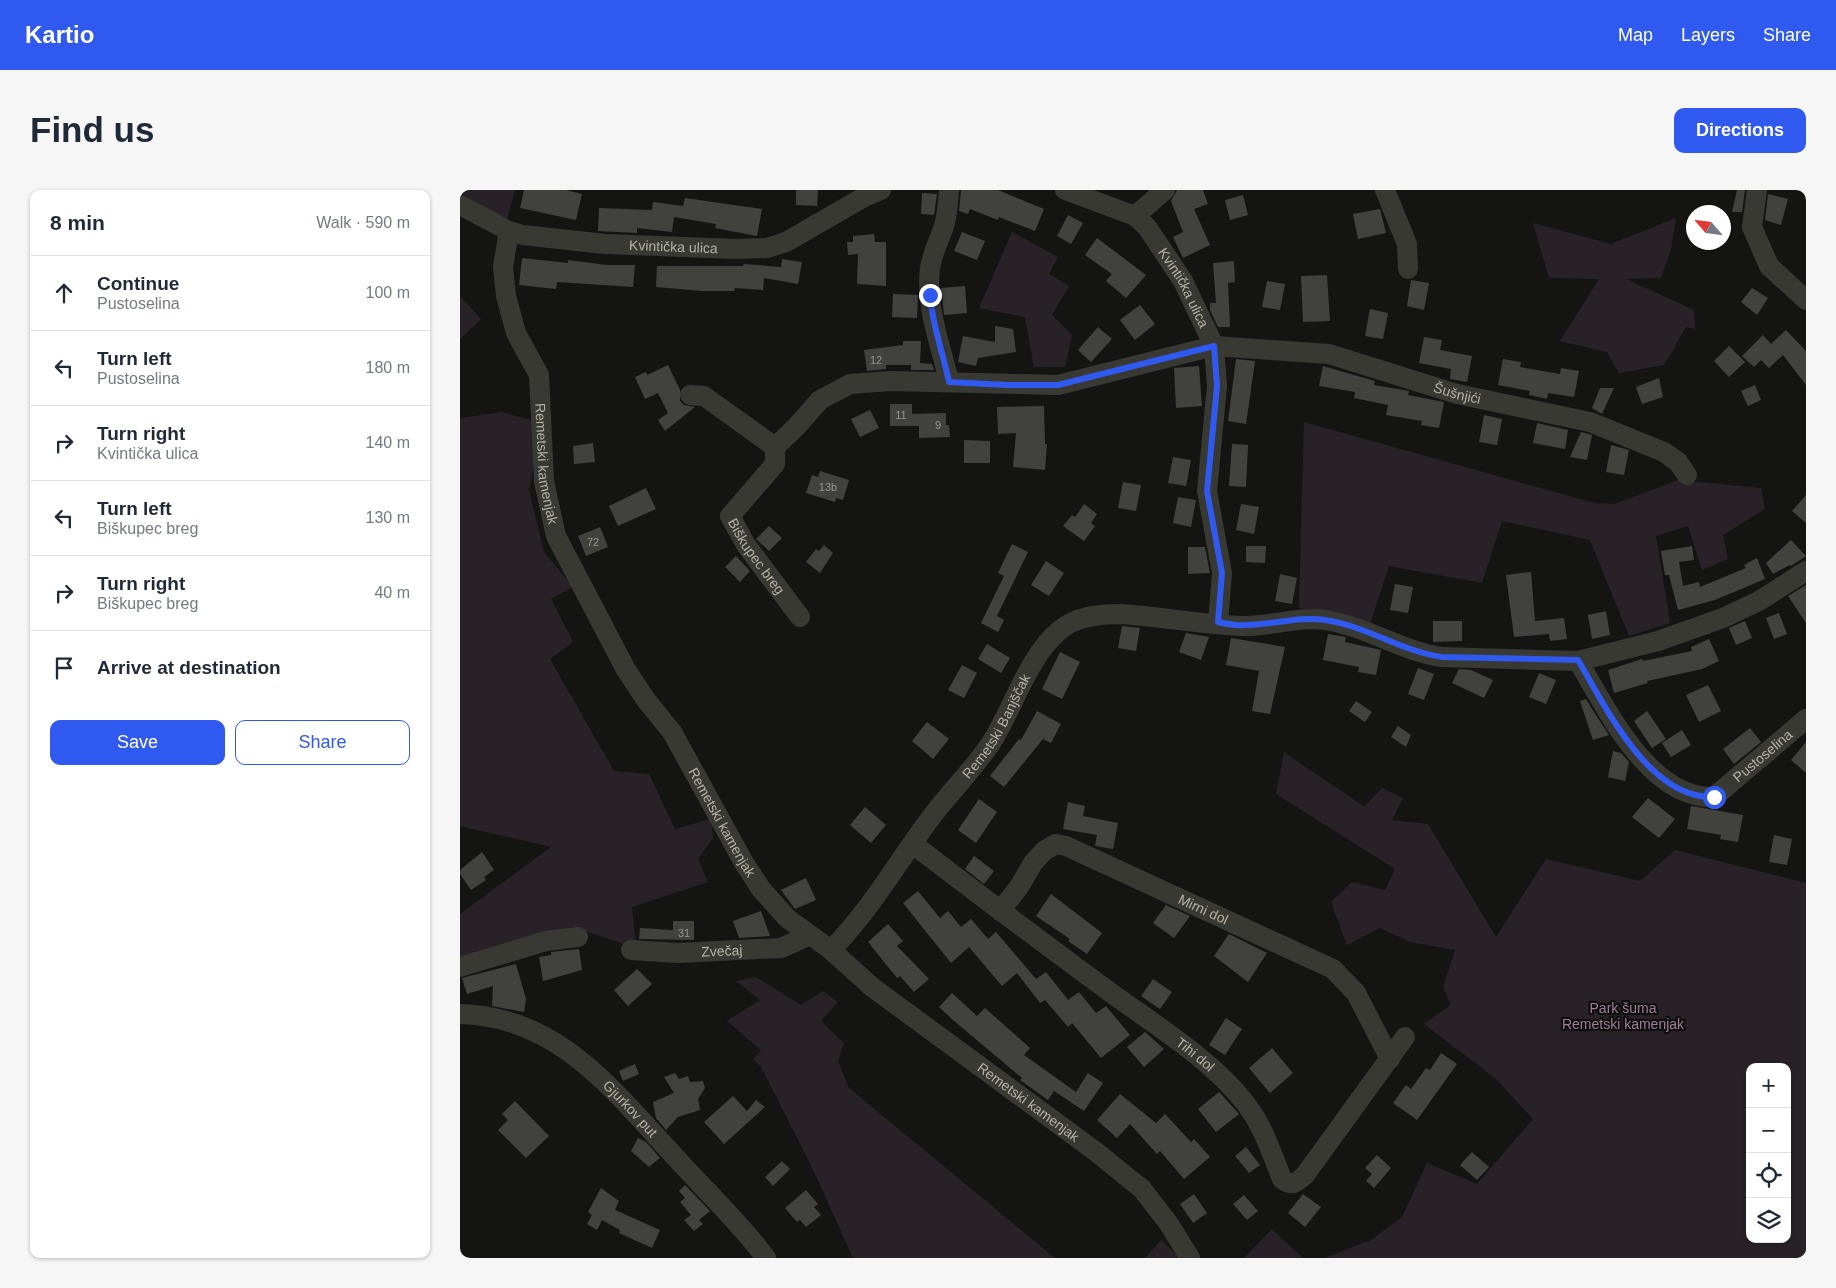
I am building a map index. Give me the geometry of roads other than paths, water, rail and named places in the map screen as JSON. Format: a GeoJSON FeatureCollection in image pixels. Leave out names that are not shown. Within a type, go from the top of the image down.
{"type":"FeatureCollection","features":[{"type":"Feature","properties":{"kind":"street","name":"Kvintička ulica"},"geometry":{"type":"LineString","coordinates":[[460,205],[509,232],[538,237],[605,244],[691,248],[767,248],[792,238],[847,206],[881,190]]}},
{"type":"Feature","properties":{"kind":"street"},"geometry":{"type":"LineString","coordinates":[[949,190],[945,221],[932,258],[929,277],[933,321],[941,344],[949,382]]}},
{"type":"Feature","properties":{"kind":"street","name":"Kvintička ulica"},"geometry":{"type":"LineString","coordinates":[[1064,190],[1135,216],[1147,227],[1184,281],[1214,346],[1217,386],[1207,491],[1222,573],[1218,622]]}},
{"type":"Feature","properties":{"kind":"street"},"geometry":{"type":"LineString","coordinates":[[1135,216],[1165,190]]}},
{"type":"Feature","properties":{"kind":"street"},"geometry":{"type":"LineString","coordinates":[[1385,190],[1407,244],[1408,269]]}},
{"type":"Feature","properties":{"kind":"street"},"geometry":{"type":"LineString","coordinates":[[1756,190],[1752,226],[1769,266],[1806,300]]}},
{"type":"Feature","properties":{"kind":"street","name":"Remetski kamenjak"},"geometry":{"type":"LineString","coordinates":[[509,232],[503,268],[506,296],[516,333],[539,375],[544,481],[556,536],[625,668],[646,700],[672,732],[748,868],[774,906],[787,918],[831,950],[887,999],[1095,1151],[1142,1189],[1190,1258]]}},
{"type":"Feature","properties":{"kind":"street"},"geometry":{"type":"LineString","coordinates":[[690,395],[704,396],[775,447],[820,400],[850,384],[868,381],[1058,385],[1214,346]]}},
{"type":"Feature","properties":{"kind":"street","name":"Šušnjići"},"geometry":{"type":"LineString","coordinates":[[1214,346],[1329,354],[1457,394],[1590,422],[1664,452],[1678,462],[1687,475]]}},
{"type":"Feature","properties":{"kind":"street","name":"Biškupec breg"},"geometry":{"type":"LineString","coordinates":[[775,447],[775,464],[730,516],[746,545],[800,617]]}},
{"type":"Feature","properties":{"kind":"street"},"geometry":{"type":"LineString","coordinates":[[1218,622],[1243,626],[1294,620],[1323,620],[1366,630],[1421,654],[1442,657],[1578,660],[1658,641],[1723,618],[1759,601],[1806,571]]}},
{"type":"Feature","properties":{"kind":"street","name":"Remetski Banjščak"},"geometry":{"type":"LineString","coordinates":[[831,950],[856,925],[913,844],[990,744],[1036,660],[1060,630],[1079,619],[1103,614],[1218,622]]}},
{"type":"Feature","properties":{"kind":"street","name":"Pustoselina"},"geometry":{"type":"LineString","coordinates":[[1578,660],[1643,762],[1664,780],[1702,797],[1714,797],[1806,719]]}},
{"type":"Feature","properties":{"kind":"street","name":"Tihi dol"},"geometry":{"type":"LineString","coordinates":[[913,844],[1000,911],[1074,963],[1219,1074],[1247,1105],[1263,1132],[1282,1179],[1288,1184],[1295,1184],[1305,1175],[1405,1037]]}},
{"type":"Feature","properties":{"kind":"street","name":"Mirni dol"},"geometry":{"type":"LineString","coordinates":[[1000,911],[1044,851],[1056,844],[1066,846],[1333,969],[1356,993],[1390,1059]]}},
{"type":"Feature","properties":{"kind":"street","name":"Zvečaj"},"geometry":{"type":"LineString","coordinates":[[631,950],[678,953],[781,948],[810,935]]}},
{"type":"Feature","properties":{"kind":"street"},"geometry":{"type":"LineString","coordinates":[[460,967],[546,941],[578,937]]}},
{"type":"Feature","properties":{"kind":"street","name":"Gjurkov put"},"geometry":{"type":"LineString","coordinates":[[460,1014],[483,1016],[514,1023],[575,1054],[628,1106],[766,1258]]}},
{"type":"Feature","properties":{"kind":"park label","name":"Park šuma Remetski kamenjak"},"geometry":{"type":"Point","coordinates":[1623,1016]}}]}
